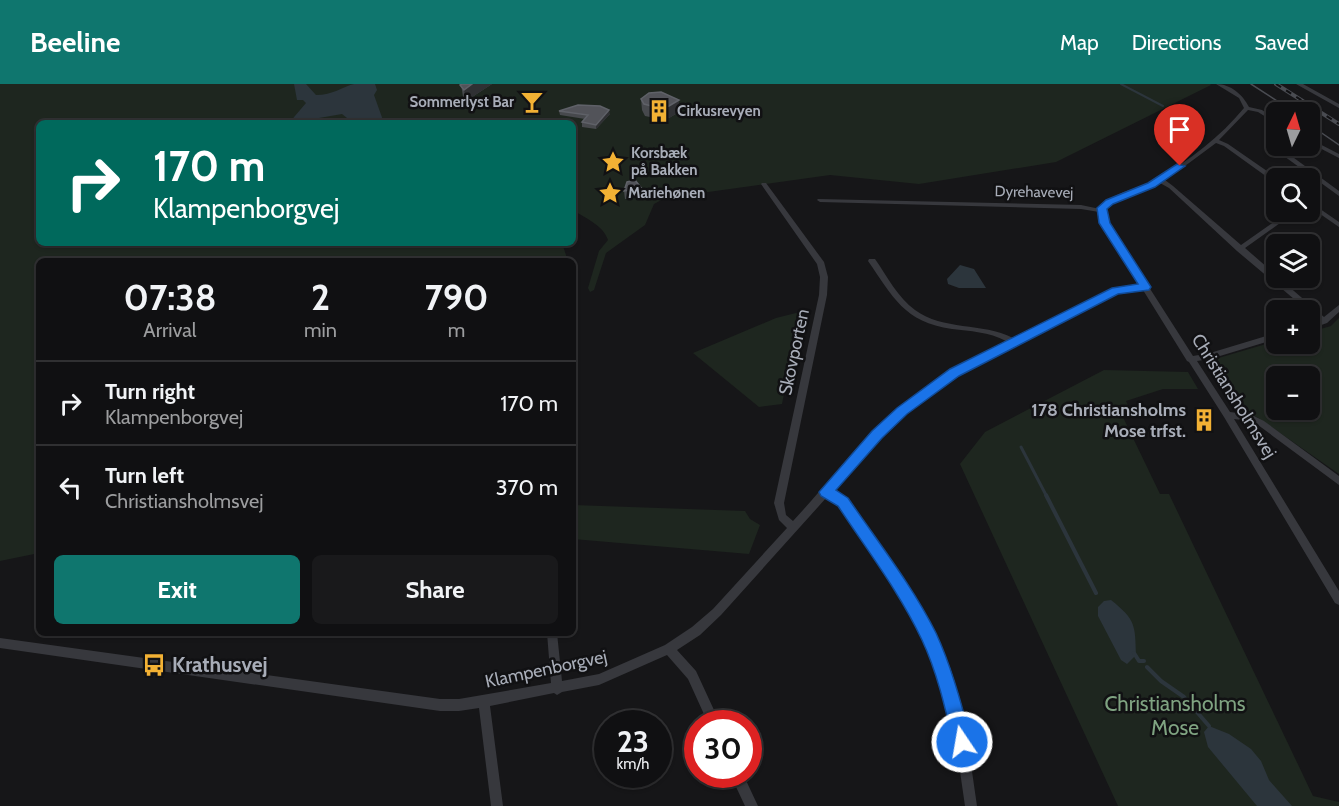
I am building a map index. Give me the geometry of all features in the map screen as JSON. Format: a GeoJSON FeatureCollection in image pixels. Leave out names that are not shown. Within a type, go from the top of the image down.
{"type":"FeatureCollection","features":[{"type":"Feature","properties":{"kind":"street"},"geometry":{"type":"LineString","coordinates":[[1219,84],[1241,97],[1247,108],[1266,115]]}},
{"type":"Feature","properties":{"kind":"street"},"geometry":{"type":"LineString","coordinates":[[1299,84],[1339,106]]}},
{"type":"Feature","properties":{"kind":"street"},"geometry":{"type":"LineString","coordinates":[[1102,211],[1109,202],[1160,180],[1215,140],[1247,108]]}},
{"type":"Feature","properties":{"kind":"street"},"geometry":{"type":"LineString","coordinates":[[1215,140],[1226,145],[1266,174]]}},
{"type":"Feature","properties":{"kind":"street"},"geometry":{"type":"LineString","coordinates":[[1320,146],[1339,156]]}},
{"type":"Feature","properties":{"kind":"street"},"geometry":{"type":"LineString","coordinates":[[1287,156],[1339,194]]}},
{"type":"Feature","properties":{"kind":"street"},"geometry":{"type":"LineString","coordinates":[[1160,180],[1171,187],[1324,321]]}},
{"type":"Feature","properties":{"kind":"street","name":"Skovporten"},"geometry":{"type":"LineString","coordinates":[[764,184],[768,193],[821,264],[824,277],[823,295],[779,503],[782,517],[794,528]]}},
{"type":"Feature","properties":{"kind":"street","name":"Dyrehavevej"},"geometry":{"type":"LineString","coordinates":[[820,200],[1081,207],[1102,211]]}},
{"type":"Feature","properties":{"kind":"street","name":"Christiansholmsvej"},"geometry":{"type":"LineString","coordinates":[[1102,211],[1105,223],[1227,415],[1339,600]]}},
{"type":"Feature","properties":{"kind":"street"},"geometry":{"type":"LineString","coordinates":[[1320,211],[1339,225]]}},
{"type":"Feature","properties":{"kind":"street"},"geometry":{"type":"LineString","coordinates":[[1240,249],[1278,222]]}},
{"type":"Feature","properties":{"kind":"street"},"geometry":{"type":"LineString","coordinates":[[872,261],[914,313],[936,322],[1000,332],[1013,341]]}},
{"type":"Feature","properties":{"kind":"street","name":"Klampenborgvej"},"geometry":{"type":"LineString","coordinates":[[0,644],[440,705],[459,705],[557,689],[598,679],[669,649],[696,631],[717,612],[877,435],[902,411],[954,372],[1116,290],[1145,287]]}},
{"type":"Feature","properties":{"kind":"street"},"geometry":{"type":"LineString","coordinates":[[1320,322],[1339,308]]}},
{"type":"Feature","properties":{"kind":"street"},"geometry":{"type":"LineString","coordinates":[[1190,358],[1210,356],[1266,339]]}},
{"type":"Feature","properties":{"kind":"street"},"geometry":{"type":"LineString","coordinates":[[1227,415],[1252,418],[1261,423],[1339,481]]}},
{"type":"Feature","properties":{"kind":"street"},"geometry":{"type":"LineString","coordinates":[[826,492],[843,502],[914,607],[930,638],[948,684],[959,723],[971,806]]}},
{"type":"Feature","properties":{"kind":"street"},"geometry":{"type":"LineString","coordinates":[[552,636],[557,689]]}},
{"type":"Feature","properties":{"kind":"street"},"geometry":{"type":"LineString","coordinates":[[669,649],[692,675],[708,710]]}},
{"type":"Feature","properties":{"kind":"street"},"geometry":{"type":"LineString","coordinates":[[484,701],[497,806]]}},
{"type":"Feature","properties":{"kind":"street"},"geometry":{"type":"LineString","coordinates":[[743,788],[752,806]]}},
{"type":"Feature","properties":{"kind":"green space"},"geometry":{"type":"Polygon","coordinates":[[[0,84],[1211,85],[1056,162],[919,184],[830,175],[665,198],[654,204],[645,225],[606,253],[594,290],[590,292],[588,288],[599,251],[608,240],[598,226],[576,212],[576,120],[36,120],[36,246],[563,246],[567,258],[36,258],[36,554],[0,561],[0,84]]]}},
{"type":"Feature","properties":{"kind":"green space"},"geometry":{"type":"Polygon","coordinates":[[[800,312],[782,404],[759,407],[693,353],[776,318],[800,312]]]}},
{"type":"Feature","properties":{"kind":"green space"},"geometry":{"type":"Polygon","coordinates":[[[1339,318],[1339,474],[1257,417],[1240,413],[1205,362],[1266,344],[1266,354],[1320,354],[1320,329],[1331,326],[1339,318]]]}},
{"type":"Feature","properties":{"kind":"green space","name":"Christiansholms Mose"},"geometry":{"type":"Polygon","coordinates":[[[1104,370],[1188,372],[1198,389],[1163,389],[1126,401],[1130,410],[1120,411],[1160,494],[1169,494],[1313,796],[1339,802],[1339,806],[1118,806],[960,464],[985,432],[1104,370]]]}},
{"type":"Feature","properties":{"kind":"green space"},"geometry":{"type":"Polygon","coordinates":[[[576,505],[745,511],[750,519],[760,525],[749,554],[576,539],[576,505]]]}},
{"type":"Feature","properties":{"kind":"shaded area"},"geometry":{"type":"Polygon","coordinates":[[[294,84],[306,84],[316,95],[322,95],[354,84],[375,84],[377,90],[374,95],[383,120],[345,120],[347,118],[342,114],[317,120],[292,120],[306,103],[303,100],[297,100],[294,84]]]}},
{"type":"Feature","properties":{"kind":"shaded area"},"geometry":{"type":"Polygon","coordinates":[[[960,265],[974,269],[986,288],[959,288],[948,284],[947,279],[960,265]]]}},
{"type":"Feature","properties":{"kind":"shaded area"},"geometry":{"type":"Polygon","coordinates":[[[1111,600],[1130,618],[1134,630],[1136,655],[1127,664],[1121,660],[1098,616],[1098,607],[1104,601],[1111,600]]]}},
{"type":"Feature","properties":{"kind":"shaded area"},"geometry":{"type":"Polygon","coordinates":[[[1209,726],[1229,734],[1251,749],[1261,761],[1269,780],[1292,806],[1257,806],[1208,747],[1204,732],[1209,726]]]}},
{"type":"Feature","properties":{"kind":"building"},"geometry":{"type":"Polygon","coordinates":[[[472,84],[464,90],[460,85],[472,84]]]}},
{"type":"Feature","properties":{"kind":"building"},"geometry":{"type":"Polygon","coordinates":[[[661,92],[679,100],[669,106],[659,108],[644,104],[641,99],[649,93],[661,92]]]}},
{"type":"Feature","properties":{"kind":"building"},"geometry":{"type":"Polygon","coordinates":[[[578,105],[600,106],[609,110],[596,125],[582,122],[588,115],[559,111],[578,105]]]}},
{"type":"Feature","properties":{"kind":"building"},"geometry":{"type":"Polygon","coordinates":[[[635,180],[642,189],[624,191],[627,182],[635,180]]]}},
{"type":"Feature","properties":{"kind":"waterway"},"geometry":{"type":"LineString","coordinates":[[1121,84],[1163,106]]}},
{"type":"Feature","properties":{"kind":"waterway"},"geometry":{"type":"LineString","coordinates":[[1021,447],[1047,497]]}},
{"type":"Feature","properties":{"kind":"waterway"},"geometry":{"type":"LineString","coordinates":[[1046,495],[1096,593]]}},
{"type":"Feature","properties":{"kind":"waterway"},"geometry":{"type":"LineString","coordinates":[[1134,653],[1139,661],[1144,661]]}},
{"type":"Feature","properties":{"kind":"waterway"},"geometry":{"type":"LineString","coordinates":[[1147,667],[1161,681],[1184,697],[1209,726]]}},
{"type":"Feature","properties":{"kind":"tram line"},"geometry":{"type":"LineString","coordinates":[[1251,84],[1279,102]]}},
{"type":"Feature","properties":{"kind":"tram line"},"geometry":{"type":"LineString","coordinates":[[1320,132],[1339,145]]}},
{"type":"Feature","properties":{"kind":"railway"},"geometry":{"type":"LineString","coordinates":[[1276,84],[1339,124]]}},
{"type":"Feature","properties":{"kind":"place","name":"Sommerlyst Bar"},"geometry":{"type":"Point","coordinates":[532,102]}},
{"type":"Feature","properties":{"kind":"place","name":"Cirkusrevyen"},"geometry":{"type":"Point","coordinates":[659,111]}},
{"type":"Feature","properties":{"kind":"place","name":"Korsbæk på Bakken"},"geometry":{"type":"Point","coordinates":[613,162]}},
{"type":"Feature","properties":{"kind":"place","name":"Mariehønen"},"geometry":{"type":"Point","coordinates":[610,193]}},
{"type":"Feature","properties":{"kind":"place","name":"178 Christiansholms Mose trfst."},"geometry":{"type":"Point","coordinates":[1204,420]}},
{"type":"Feature","properties":{"kind":"place","name":"Krathusvej"},"geometry":{"type":"Point","coordinates":[154,665]}},
{"type":"Feature","properties":{"kind":"route"},"geometry":{"type":"LineString","coordinates":[[962,742],[948,684],[930,638],[914,607],[843,502],[826,492],[877,435],[902,411],[954,372],[1116,290],[1145,287],[1105,223],[1102,208],[1109,202],[1151,185],[1180,166]]}}]}
